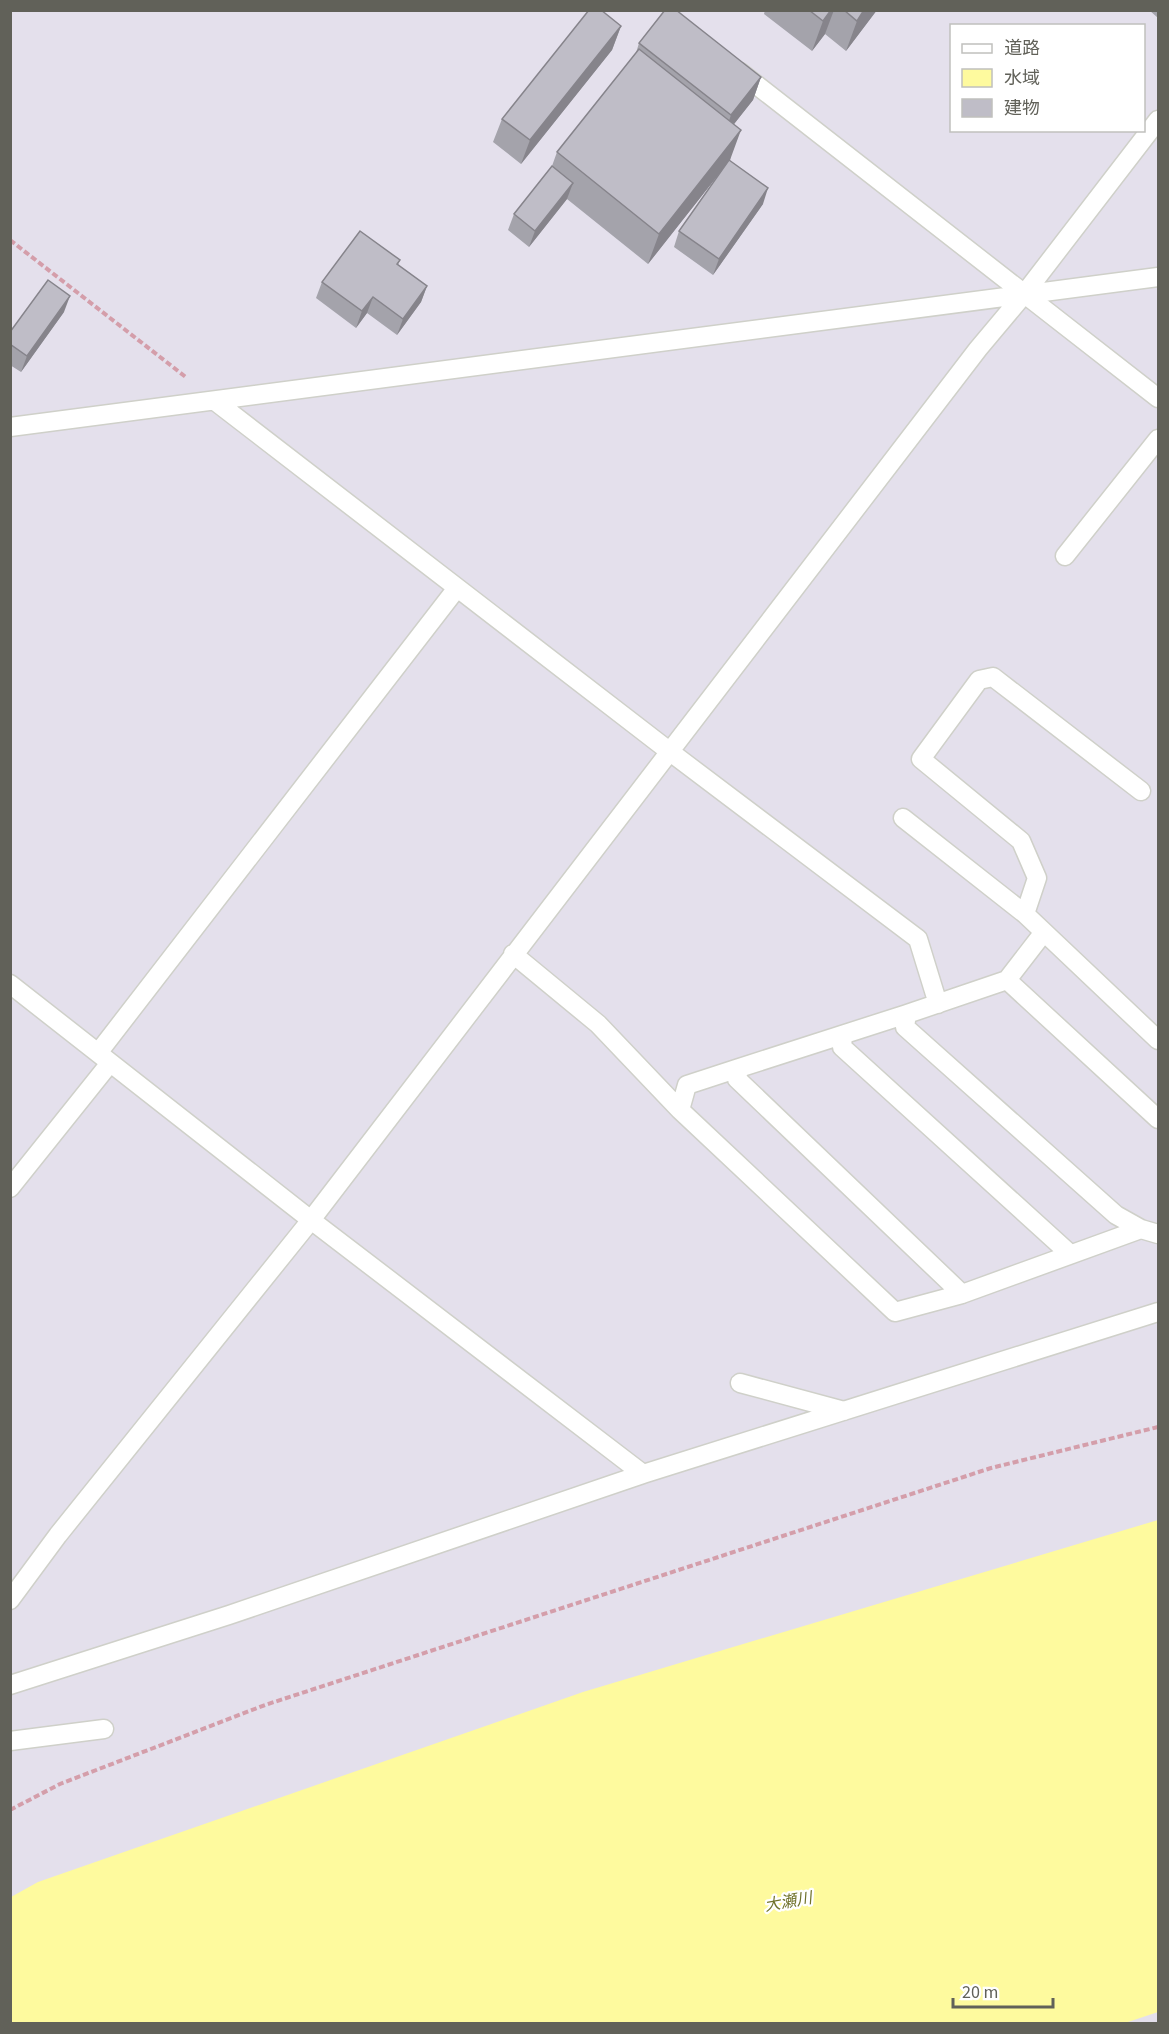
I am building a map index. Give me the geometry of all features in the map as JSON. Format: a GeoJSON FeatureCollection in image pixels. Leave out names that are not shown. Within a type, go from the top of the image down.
{"type":"FeatureCollection","features":[{"type":"Feature","properties":{"kind":"street"},"geometry":{"type":"LineString","coordinates":[[726,61],[1158,398]]}},
{"type":"Feature","properties":{"kind":"street"},"geometry":{"type":"LineString","coordinates":[[10,1600],[58,1535],[310,1220],[978,349],[1025,293],[1158,120]]}},
{"type":"Feature","properties":{"kind":"street"},"geometry":{"type":"LineString","coordinates":[[10,427],[1158,277]]}},
{"type":"Feature","properties":{"kind":"street"},"geometry":{"type":"LineString","coordinates":[[215,401],[669,751],[918,939],[938,1004]]}},
{"type":"Feature","properties":{"kind":"street"},"geometry":{"type":"LineString","coordinates":[[1065,556],[1158,439]]}},
{"type":"Feature","properties":{"kind":"street"},"geometry":{"type":"LineString","coordinates":[[10,1188],[104,1058],[457,588]]}},
{"type":"Feature","properties":{"kind":"street"},"geometry":{"type":"LineString","coordinates":[[1025,914],[1037,878],[1022,841],[921,759],[979,680],[993,677],[1141,791]]}},
{"type":"Feature","properties":{"kind":"street"},"geometry":{"type":"LineString","coordinates":[[903,818],[1025,914],[1158,1040]]}},
{"type":"Feature","properties":{"kind":"street"},"geometry":{"type":"LineString","coordinates":[[680,1110],[687,1085],[1007,980],[1044,932]]}},
{"type":"Feature","properties":{"kind":"street"},"geometry":{"type":"LineString","coordinates":[[513,954],[598,1024],[680,1110],[895,1312],[962,1293],[1070,1254],[1150,1232]]}},
{"type":"Feature","properties":{"kind":"street"},"geometry":{"type":"LineString","coordinates":[[1007,980],[1158,1119]]}},
{"type":"Feature","properties":{"kind":"street"},"geometry":{"type":"LineString","coordinates":[[10,984],[310,1220],[643,1474]]}},
{"type":"Feature","properties":{"kind":"street"},"geometry":{"type":"LineString","coordinates":[[907,1014],[905,1027],[1116,1215],[1150,1232]]}},
{"type":"Feature","properties":{"kind":"street"},"geometry":{"type":"LineString","coordinates":[[843,1035],[842,1047],[1070,1254]]}},
{"type":"Feature","properties":{"kind":"street"},"geometry":{"type":"LineString","coordinates":[[740,1068],[737,1079],[962,1293]]}},
{"type":"Feature","properties":{"kind":"street"},"geometry":{"type":"LineString","coordinates":[[10,1685],[229,1615],[643,1474],[1158,1312]]}},
{"type":"Feature","properties":{"kind":"street"},"geometry":{"type":"LineString","coordinates":[[740,1383],[844,1412]]}},
{"type":"Feature","properties":{"kind":"street"},"geometry":{"type":"LineString","coordinates":[[10,1741],[104,1729]]}},
{"type":"Feature","properties":{"kind":"path"},"geometry":{"type":"LineString","coordinates":[[10,240],[215,401]]}},
{"type":"Feature","properties":{"kind":"path"},"geometry":{"type":"LineString","coordinates":[[10,1810],[60,1784],[276,1701],[991,1468],[1158,1427]]}},
{"type":"Feature","properties":{"kind":"water","name":"大瀬川"},"geometry":{"type":"Polygon","coordinates":[[[1158,1520],[1158,2012],[1122,2024],[11,2023],[11,1897],[38,1882],[583,1692],[1158,1520]]]}},
{"type":"Feature","properties":{"kind":"building"},"geometry":{"type":"Polygon","coordinates":[[[589,10],[601,10],[621,26],[530,140],[502,119],[589,10]]]}},
{"type":"Feature","properties":{"kind":"building"},"geometry":{"type":"Polygon","coordinates":[[[665,10],[676,10],[761,77],[731,115],[639,43],[665,10]]]}},
{"type":"Feature","properties":{"kind":"building"},"geometry":{"type":"Polygon","coordinates":[[[809,10],[831,10],[823,21],[809,10]]]}},
{"type":"Feature","properties":{"kind":"building"},"geometry":{"type":"Polygon","coordinates":[[[844,10],[864,10],[857,21],[844,10]]]}},
{"type":"Feature","properties":{"kind":"building"},"geometry":{"type":"Polygon","coordinates":[[[639,49],[741,130],[659,234],[557,152],[639,49]]]}},
{"type":"Feature","properties":{"kind":"building"},"geometry":{"type":"Polygon","coordinates":[[[729,160],[768,188],[719,259],[679,231],[729,160]]]}},
{"type":"Feature","properties":{"kind":"building"},"geometry":{"type":"Polygon","coordinates":[[[552,166],[573,183],[535,231],[514,214],[552,166]]]}},
{"type":"Feature","properties":{"kind":"building"},"geometry":{"type":"Polygon","coordinates":[[[360,231],[400,260],[397,264],[427,286],[403,319],[373,297],[362,311],[322,282],[360,231]]]}},
{"type":"Feature","properties":{"kind":"building"},"geometry":{"type":"Polygon","coordinates":[[[48,280],[70,296],[27,356],[10,344],[10,332],[48,280]]]}}]}
